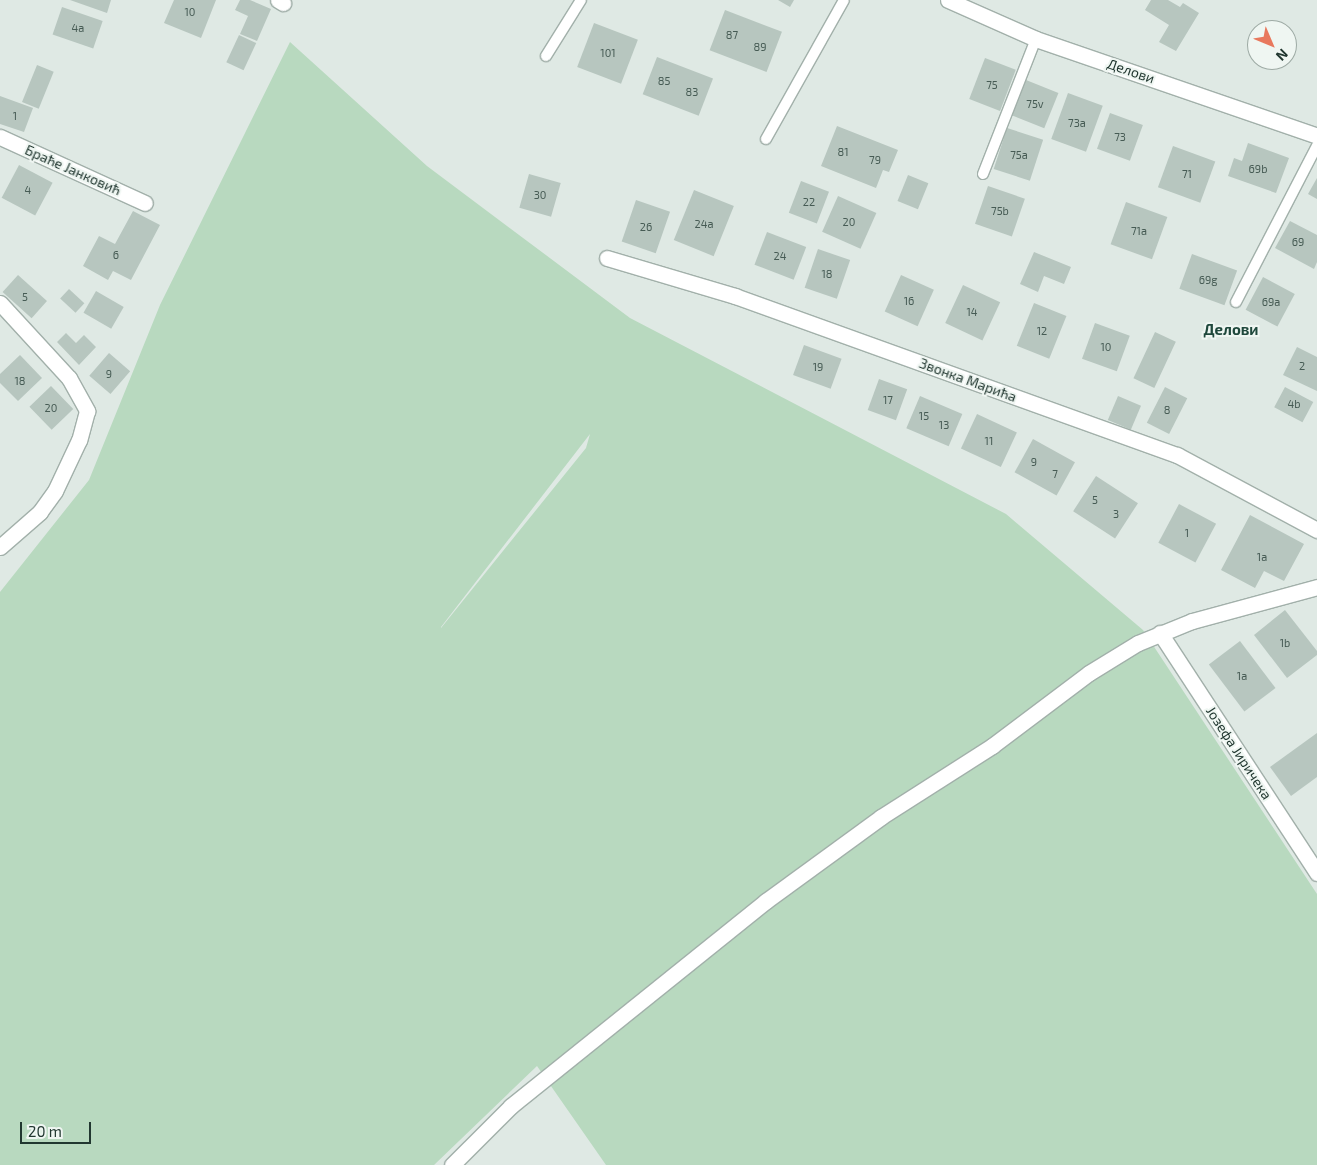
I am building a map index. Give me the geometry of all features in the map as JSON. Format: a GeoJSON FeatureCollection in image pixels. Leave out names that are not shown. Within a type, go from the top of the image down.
{"type":"FeatureCollection","features":[{"type":"Feature","properties":{"kind":"street","name":"Делови"},"geometry":{"type":"LineString","coordinates":[[948,0],[1036,40],[1317,136]]}},
{"type":"Feature","properties":{"kind":"street","name":"Браће Јанковић"},"geometry":{"type":"LineString","coordinates":[[0,137],[145,203]]}},
{"type":"Feature","properties":{"kind":"street","name":"Звонка Марића"},"geometry":{"type":"LineString","coordinates":[[607,258],[734,296],[1177,455],[1317,530]]}},
{"type":"Feature","properties":{"kind":"street"},"geometry":{"type":"LineString","coordinates":[[0,303],[69,378],[87,411],[79,440],[54,491],[40,512],[0,547]]}},
{"type":"Feature","properties":{"kind":"street"},"geometry":{"type":"LineString","coordinates":[[452,1165],[511,1106],[766,901],[881,817],[1000,740],[1120,652],[1160,633],[1219,613],[1317,587]]}},
{"type":"Feature","properties":{"kind":"street","name":"Јозефа Јиричека"},"geometry":{"type":"LineString","coordinates":[[1160,633],[1317,873]]}},
{"type":"Feature","properties":{"kind":"lane"},"geometry":{"type":"LineString","coordinates":[[546,56],[581,0]]}},
{"type":"Feature","properties":{"kind":"lane"},"geometry":{"type":"LineString","coordinates":[[766,138],[844,0]]}},
{"type":"Feature","properties":{"kind":"lane"},"geometry":{"type":"LineString","coordinates":[[983,174],[1036,40]]}},
{"type":"Feature","properties":{"kind":"lane"},"geometry":{"type":"LineString","coordinates":[[1236,302],[1317,146]]}},
{"type":"Feature","properties":{"kind":"green space"},"geometry":{"type":"Polygon","coordinates":[[[290,42],[427,166],[630,318],[1006,514],[1143,630],[1317,894],[1317,1165],[606,1165],[537,1066],[434,1165],[0,1165],[0,592],[89,480],[160,305],[290,42]],[[590,434],[441,628],[586,448],[590,434]]]}},
{"type":"Feature","properties":{"kind":"building"},"geometry":{"type":"Polygon","coordinates":[[[70,0],[111,0],[107,13],[70,0]]]}},
{"type":"Feature","properties":{"kind":"building"},"geometry":{"type":"Polygon","coordinates":[[[174,0],[216,0],[201,38],[164,23],[174,0]]]}},
{"type":"Feature","properties":{"kind":"building"},"geometry":{"type":"Polygon","coordinates":[[[240,0],[250,0],[271,9],[257,41],[240,34],[248,16],[235,10],[240,0]]]}},
{"type":"Feature","properties":{"kind":"building"},"geometry":{"type":"Polygon","coordinates":[[[778,0],[794,0],[790,7],[778,0]]]}},
{"type":"Feature","properties":{"kind":"building"},"geometry":{"type":"Polygon","coordinates":[[[1151,0],[1168,0],[1180,7],[1183,3],[1199,13],[1176,51],[1159,42],[1169,25],[1145,10],[1151,0]]]}},
{"type":"Feature","properties":{"kind":"building"},"geometry":{"type":"Polygon","coordinates":[[[62,7],[103,21],[93,48],[53,34],[62,7]]]}},
{"type":"Feature","properties":{"kind":"building"},"geometry":{"type":"Polygon","coordinates":[[[725,10],[782,32],[767,72],[710,50],[725,10]]]}},
{"type":"Feature","properties":{"kind":"building"},"geometry":{"type":"Polygon","coordinates":[[[594,23],[638,40],[621,84],[577,67],[594,23]]]}},
{"type":"Feature","properties":{"kind":"building"},"geometry":{"type":"Polygon","coordinates":[[[239,35],[256,43],[244,70],[226,62],[239,35]]]}},
{"type":"Feature","properties":{"kind":"building"},"geometry":{"type":"Polygon","coordinates":[[[657,57],[713,79],[699,116],[643,94],[657,57]]]}},
{"type":"Feature","properties":{"kind":"building"},"geometry":{"type":"Polygon","coordinates":[[[985,58],[1016,70],[1000,111],[969,99],[985,58]]]}},
{"type":"Feature","properties":{"kind":"building"},"geometry":{"type":"Polygon","coordinates":[[[37,65],[54,72],[39,109],[22,102],[37,65]]]}},
{"type":"Feature","properties":{"kind":"building"},"geometry":{"type":"Polygon","coordinates":[[[1026,80],[1058,93],[1044,128],[1012,115],[1026,80]]]}},
{"type":"Feature","properties":{"kind":"building"},"geometry":{"type":"Polygon","coordinates":[[[1068,93],[1103,106],[1086,152],[1051,139],[1068,93]]]}},
{"type":"Feature","properties":{"kind":"building"},"geometry":{"type":"Polygon","coordinates":[[[0,96],[33,108],[24,132],[0,124],[0,96]]]}},
{"type":"Feature","properties":{"kind":"building"},"geometry":{"type":"Polygon","coordinates":[[[1110,113],[1143,125],[1130,161],[1097,149],[1110,113]]]}},
{"type":"Feature","properties":{"kind":"building"},"geometry":{"type":"Polygon","coordinates":[[[837,126],[898,150],[889,172],[883,170],[876,188],[821,166],[837,126]]]}},
{"type":"Feature","properties":{"kind":"building"},"geometry":{"type":"Polygon","coordinates":[[[1007,128],[1043,140],[1030,181],[994,169],[1007,128]]]}},
{"type":"Feature","properties":{"kind":"building"},"geometry":{"type":"Polygon","coordinates":[[[1248,143],[1289,158],[1276,193],[1228,176],[1234,158],[1242,161],[1248,143]]]}},
{"type":"Feature","properties":{"kind":"building"},"geometry":{"type":"Polygon","coordinates":[[[1173,146],[1215,161],[1200,203],[1158,187],[1173,146]]]}},
{"type":"Feature","properties":{"kind":"building"},"geometry":{"type":"Polygon","coordinates":[[[19,165],[53,183],[35,216],[2,198],[19,165]]]}},
{"type":"Feature","properties":{"kind":"building"},"geometry":{"type":"Polygon","coordinates":[[[529,174],[561,183],[551,217],[519,208],[529,174]]]}},
{"type":"Feature","properties":{"kind":"building"},"geometry":{"type":"Polygon","coordinates":[[[908,175],[928,183],[918,209],[898,201],[908,175]]]}},
{"type":"Feature","properties":{"kind":"building"},"geometry":{"type":"Polygon","coordinates":[[[1317,178],[1317,199],[1308,194],[1317,178]]]}},
{"type":"Feature","properties":{"kind":"building"},"geometry":{"type":"Polygon","coordinates":[[[801,181],[829,192],[817,223],[789,213],[801,181]]]}},
{"type":"Feature","properties":{"kind":"building"},"geometry":{"type":"Polygon","coordinates":[[[988,186],[1025,199],[1012,237],[975,224],[988,186]]]}},
{"type":"Feature","properties":{"kind":"building"},"geometry":{"type":"Polygon","coordinates":[[[694,190],[734,206],[714,256],[674,240],[694,190]]]}},
{"type":"Feature","properties":{"kind":"building"},"geometry":{"type":"Polygon","coordinates":[[[838,196],[876,213],[861,249],[822,232],[838,196]]]}},
{"type":"Feature","properties":{"kind":"building"},"geometry":{"type":"Polygon","coordinates":[[[636,200],[670,212],[656,253],[622,242],[636,200]]]}},
{"type":"Feature","properties":{"kind":"building"},"geometry":{"type":"Polygon","coordinates":[[[1126,202],[1167,217],[1152,259],[1111,244],[1126,202]]]}},
{"type":"Feature","properties":{"kind":"building"},"geometry":{"type":"Polygon","coordinates":[[[133,211],[160,225],[131,280],[113,271],[108,280],[83,266],[99,236],[115,244],[133,211]]]}},
{"type":"Feature","properties":{"kind":"building"},"geometry":{"type":"Polygon","coordinates":[[[1290,221],[1317,235],[1317,262],[1314,269],[1275,248],[1290,221]]]}},
{"type":"Feature","properties":{"kind":"building"},"geometry":{"type":"Polygon","coordinates":[[[767,232],[806,247],[794,280],[754,265],[767,232]]]}},
{"type":"Feature","properties":{"kind":"building"},"geometry":{"type":"Polygon","coordinates":[[[818,249],[850,260],[837,299],[805,288],[818,249]]]}},
{"type":"Feature","properties":{"kind":"building"},"geometry":{"type":"Polygon","coordinates":[[[1034,252],[1071,267],[1064,284],[1044,276],[1038,292],[1020,284],[1034,252]]]}},
{"type":"Feature","properties":{"kind":"building"},"geometry":{"type":"Polygon","coordinates":[[[1192,254],[1237,270],[1224,305],[1179,289],[1192,254]]]}},
{"type":"Feature","properties":{"kind":"building"},"geometry":{"type":"Polygon","coordinates":[[[18,275],[47,301],[32,318],[3,292],[18,275]]]}},
{"type":"Feature","properties":{"kind":"building"},"geometry":{"type":"Polygon","coordinates":[[[901,275],[934,290],[918,326],[885,312],[901,275]]]}},
{"type":"Feature","properties":{"kind":"building"},"geometry":{"type":"Polygon","coordinates":[[[1263,277],[1295,294],[1277,327],[1246,310],[1263,277]]]}},
{"type":"Feature","properties":{"kind":"building"},"geometry":{"type":"Polygon","coordinates":[[[963,285],[1000,302],[982,340],[945,323],[963,285]]]}},
{"type":"Feature","properties":{"kind":"building"},"geometry":{"type":"Polygon","coordinates":[[[69,289],[84,303],[75,313],[60,299],[69,289]]]}},
{"type":"Feature","properties":{"kind":"building"},"geometry":{"type":"Polygon","coordinates":[[[96,291],[124,307],[111,329],[84,313],[96,291]]]}},
{"type":"Feature","properties":{"kind":"building"},"geometry":{"type":"Polygon","coordinates":[[[1034,303],[1066,316],[1049,359],[1017,346],[1034,303]]]}},
{"type":"Feature","properties":{"kind":"building"},"geometry":{"type":"Polygon","coordinates":[[[1095,323],[1130,336],[1117,371],[1082,359],[1095,323]]]}},
{"type":"Feature","properties":{"kind":"building"},"geometry":{"type":"Polygon","coordinates":[[[1155,332],[1176,342],[1154,388],[1133,378],[1155,332]]]}},
{"type":"Feature","properties":{"kind":"building"},"geometry":{"type":"Polygon","coordinates":[[[66,333],[76,343],[84,335],[96,347],[79,365],[57,342],[66,333]]]}},
{"type":"Feature","properties":{"kind":"building"},"geometry":{"type":"Polygon","coordinates":[[[804,345],[842,359],[831,389],[793,375],[804,345]]]}},
{"type":"Feature","properties":{"kind":"building"},"geometry":{"type":"Polygon","coordinates":[[[1297,347],[1317,357],[1317,391],[1283,375],[1297,347]]]}},
{"type":"Feature","properties":{"kind":"building"},"geometry":{"type":"Polygon","coordinates":[[[109,353],[130,371],[110,394],[89,376],[109,353]]]}},
{"type":"Feature","properties":{"kind":"building"},"geometry":{"type":"Polygon","coordinates":[[[20,355],[42,378],[18,401],[0,383],[0,374],[20,355]]]}},
{"type":"Feature","properties":{"kind":"building"},"geometry":{"type":"Polygon","coordinates":[[[879,379],[907,389],[896,420],[868,410],[879,379]]]}},
{"type":"Feature","properties":{"kind":"building"},"geometry":{"type":"Polygon","coordinates":[[[51,386],[73,409],[52,430],[29,407],[51,386]]]}},
{"type":"Feature","properties":{"kind":"building"},"geometry":{"type":"Polygon","coordinates":[[[1165,387],[1187,398],[1169,434],[1147,423],[1165,387]]]}},
{"type":"Feature","properties":{"kind":"building"},"geometry":{"type":"Polygon","coordinates":[[[1285,387],[1313,402],[1302,422],[1274,407],[1285,387]]]}},
{"type":"Feature","properties":{"kind":"building"},"geometry":{"type":"Polygon","coordinates":[[[920,396],[962,414],[949,446],[906,428],[920,396]]]}},
{"type":"Feature","properties":{"kind":"building"},"geometry":{"type":"Polygon","coordinates":[[[1118,396],[1141,406],[1131,430],[1108,420],[1118,396]]]}},
{"type":"Feature","properties":{"kind":"building"},"geometry":{"type":"Polygon","coordinates":[[[977,414],[1017,433],[1001,467],[961,448],[977,414]]]}},
{"type":"Feature","properties":{"kind":"building"},"geometry":{"type":"Polygon","coordinates":[[[1033,439],[1075,462],[1057,496],[1015,472],[1033,439]]]}},
{"type":"Feature","properties":{"kind":"building"},"geometry":{"type":"Polygon","coordinates":[[[1096,476],[1138,503],[1115,538],[1073,511],[1096,476]]]}},
{"type":"Feature","properties":{"kind":"building"},"geometry":{"type":"Polygon","coordinates":[[[1179,504],[1216,524],[1195,563],[1158,543],[1179,504]]]}},
{"type":"Feature","properties":{"kind":"building"},"geometry":{"type":"Polygon","coordinates":[[[1250,515],[1304,544],[1284,581],[1264,571],[1255,588],[1221,570],[1250,515]]]}},
{"type":"Feature","properties":{"kind":"building"},"geometry":{"type":"Polygon","coordinates":[[[1285,610],[1317,651],[1317,655],[1287,678],[1254,635],[1285,610]]]}},
{"type":"Feature","properties":{"kind":"building"},"geometry":{"type":"Polygon","coordinates":[[[1240,641],[1276,688],[1244,712],[1209,664],[1240,641]]]}},
{"type":"Feature","properties":{"kind":"building"},"geometry":{"type":"Polygon","coordinates":[[[1317,733],[1317,777],[1291,796],[1270,767],[1317,733]]]}},
{"type":"Feature","properties":{"kind":"district","name":"Делови"},"geometry":{"type":"Point","coordinates":[1231,330]}}]}
